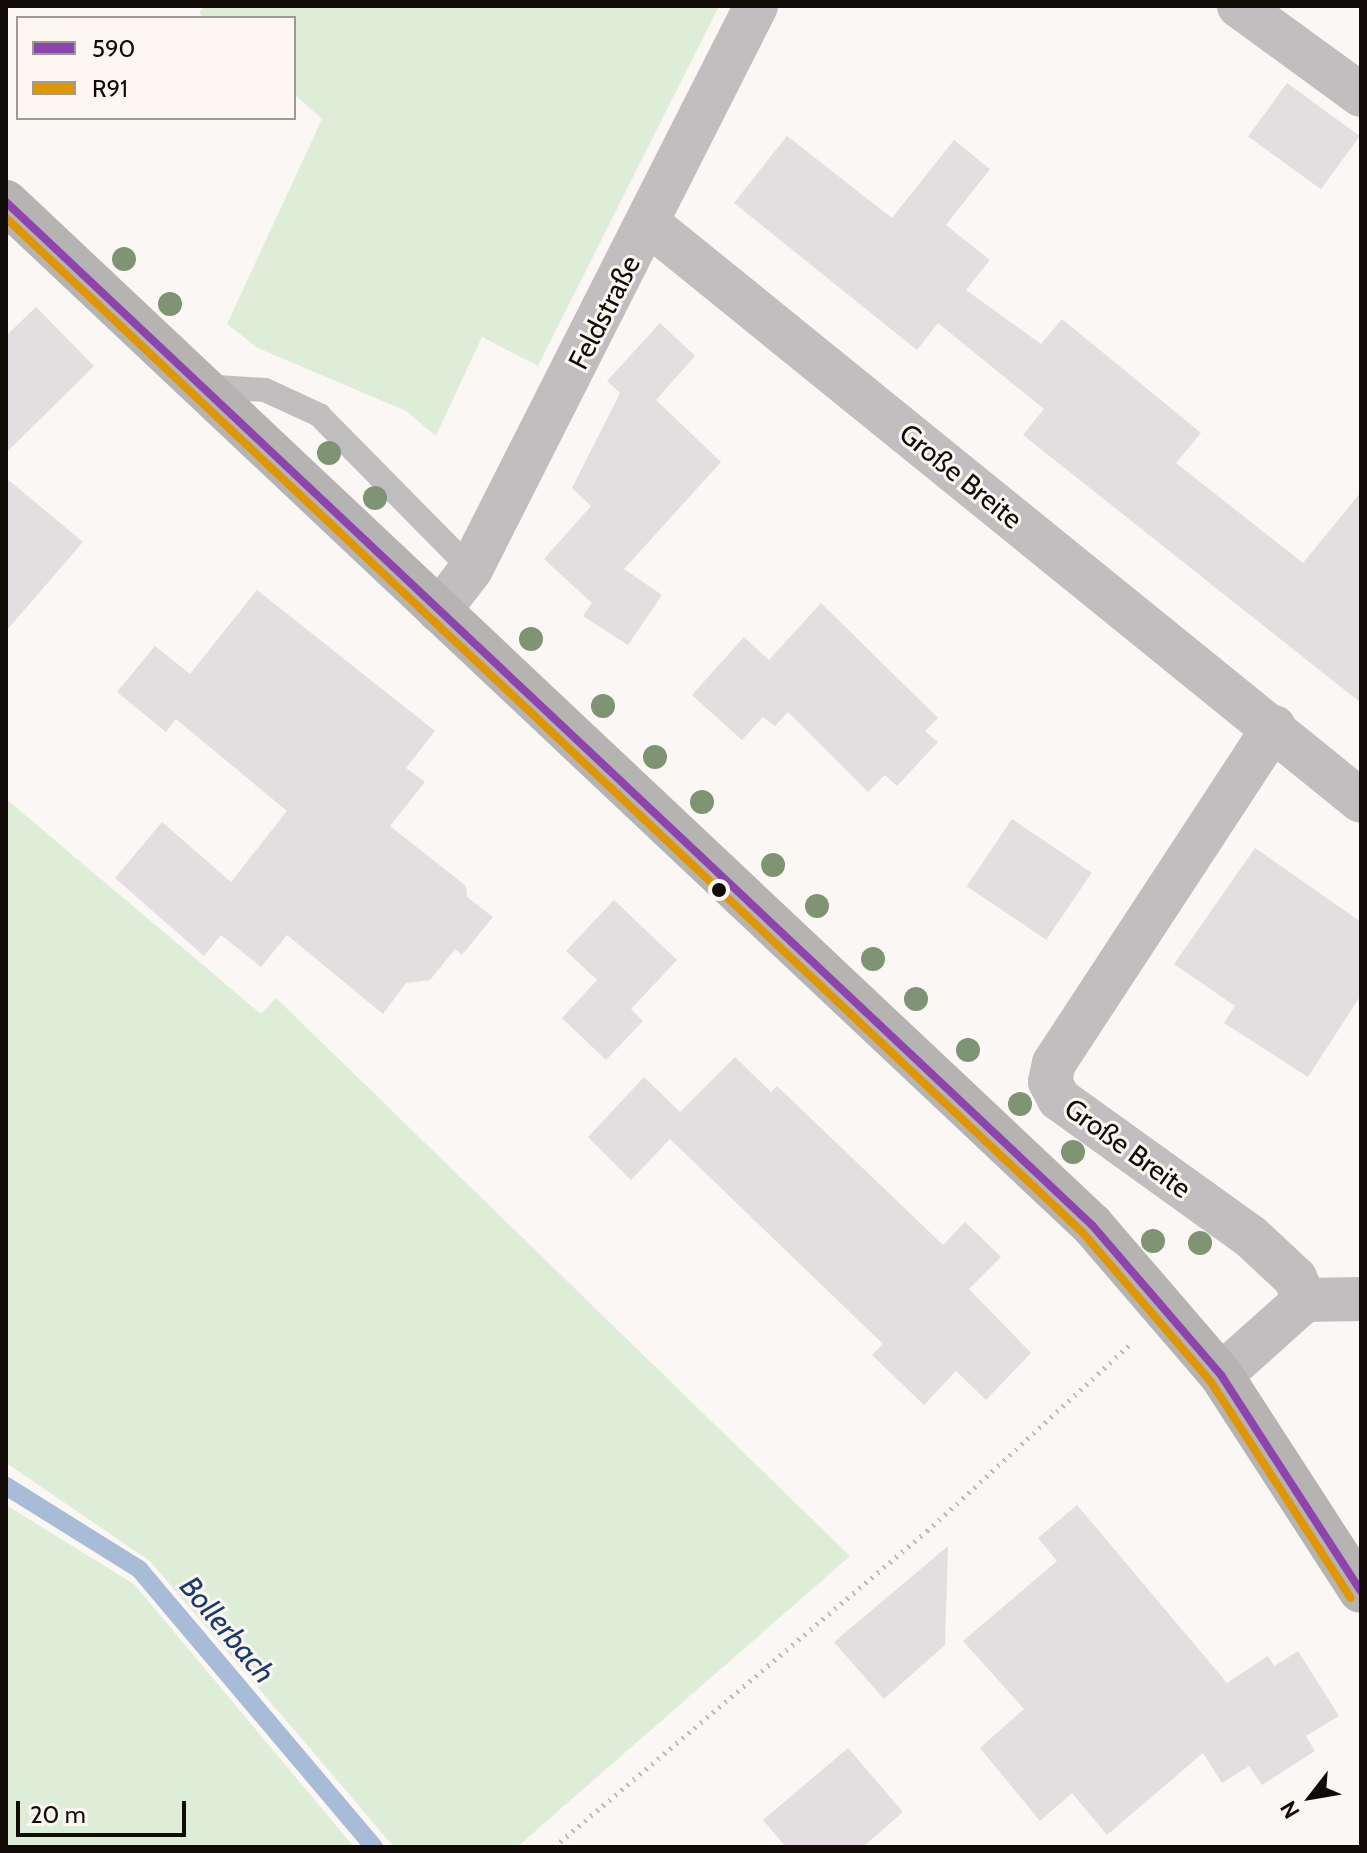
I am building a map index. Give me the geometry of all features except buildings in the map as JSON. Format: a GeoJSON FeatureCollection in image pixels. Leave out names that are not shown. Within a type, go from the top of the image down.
{"type":"FeatureCollection","features":[{"type":"Feature","properties":{"kind":"main road"},"geometry":{"type":"LineString","coordinates":[[6,202],[439,611],[914,1050],[1168,1308],[1221,1375],[1361,1591]]}},
{"type":"Feature","properties":{"kind":"street","name":"Feldstraße"},"geometry":{"type":"LineString","coordinates":[[439,611],[471,569],[649,224],[756,6]]}},
{"type":"Feature","properties":{"kind":"street"},"geometry":{"type":"LineString","coordinates":[[1239,6],[1361,95]]}},
{"type":"Feature","properties":{"kind":"street","name":"Große Breite"},"geometry":{"type":"LineString","coordinates":[[649,224],[1274,727],[1361,801]]}},
{"type":"Feature","properties":{"kind":"street","name":"Große Breite"},"geometry":{"type":"LineString","coordinates":[[1274,727],[1054,1063],[1050,1082],[1059,1099],[1250,1236],[1295,1278],[1305,1300]]}},
{"type":"Feature","properties":{"kind":"street"},"geometry":{"type":"LineString","coordinates":[[1221,1375],[1305,1300],[1361,1299]]}},
{"type":"Feature","properties":{"kind":"lane"},"geometry":{"type":"LineString","coordinates":[[203,386],[265,390],[319,415],[471,569]]}},
{"type":"Feature","properties":{"kind":"path"},"geometry":{"type":"LineString","coordinates":[[554,1847],[927,1531],[1168,1308]]}},
{"type":"Feature","properties":{"kind":"green space"},"geometry":{"type":"Polygon","coordinates":[[[205,6],[719,6],[538,366],[482,337],[436,436],[406,411],[258,348],[227,324],[322,119],[296,96],[296,16],[203,16],[199,13],[205,6]]]}},
{"type":"Feature","properties":{"kind":"green space"},"geometry":{"type":"Polygon","coordinates":[[[6,799],[261,1014],[276,998],[850,1556],[517,1847],[394,1847],[150,1561],[6,1463],[6,799]]]}},
{"type":"Feature","properties":{"kind":"green space"},"geometry":{"type":"Polygon","coordinates":[[[6,1505],[134,1584],[354,1847],[6,1847],[6,1505]]]}},
{"type":"Feature","properties":{"kind":"waterway","name":"Bollerbach"},"geometry":{"type":"LineString","coordinates":[[6,1486],[139,1569],[374,1847]]}},
{"type":"Feature","properties":{"kind":"transit line","name":"590"},"geometry":{"type":"LineString","coordinates":[[6,202],[1092,1225],[1221,1375],[1361,1591]]}},
{"type":"Feature","properties":{"kind":"transit line","name":"R91"},"geometry":{"type":"LineString","coordinates":[[6,218],[1083,1233],[1211,1382],[1351,1598]]}}]}
